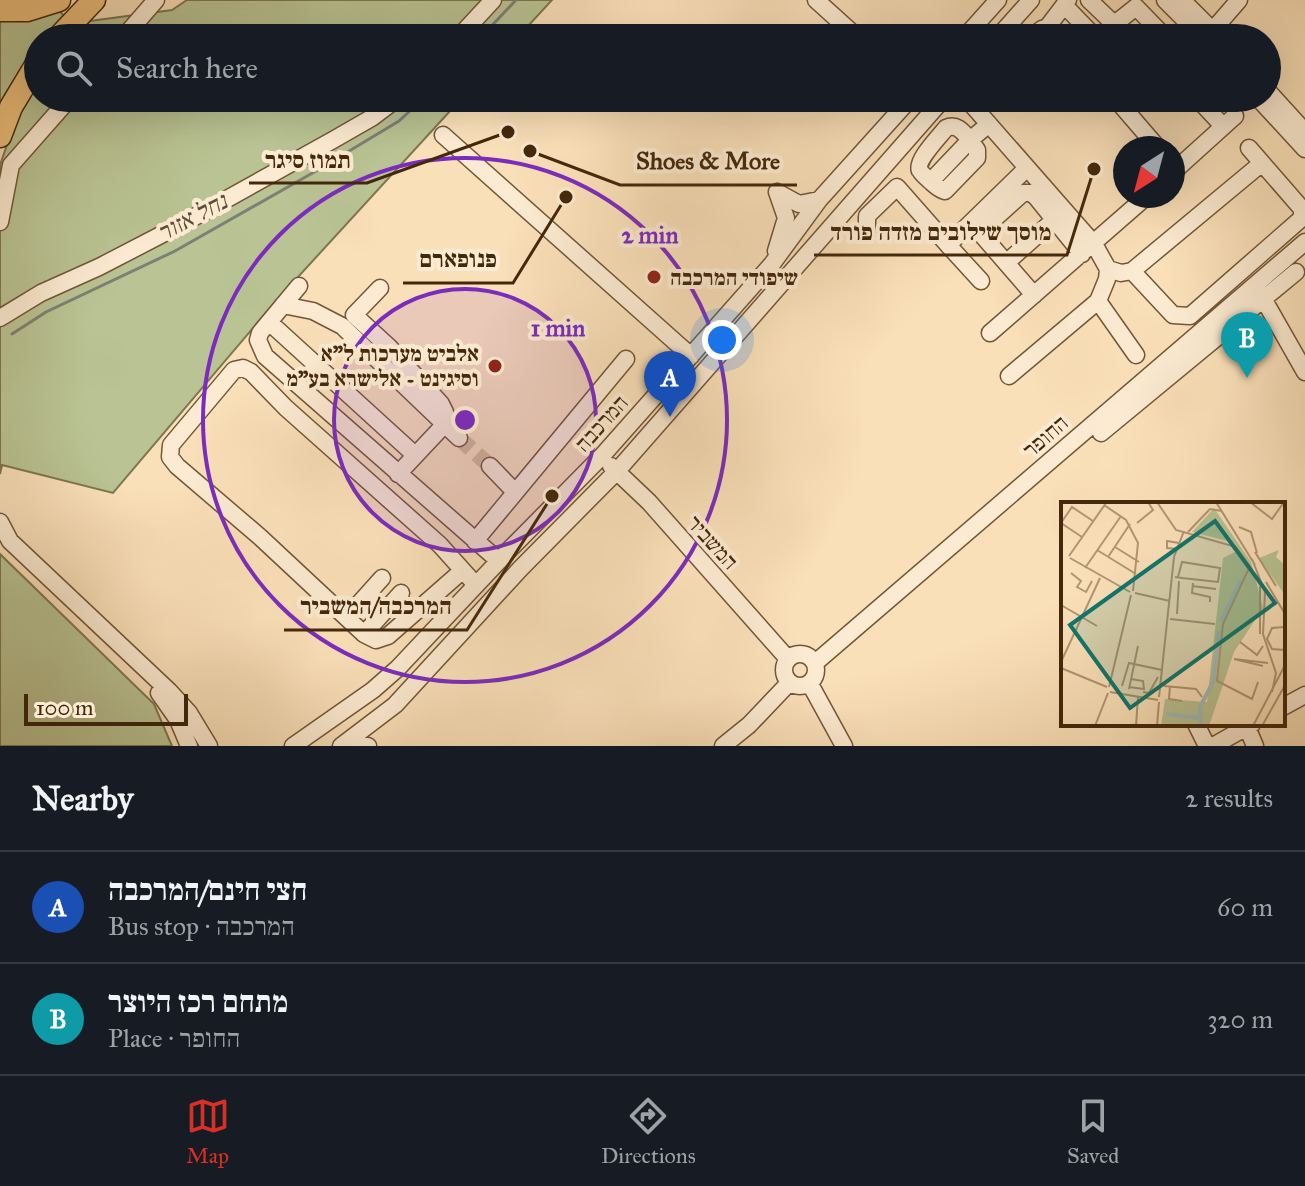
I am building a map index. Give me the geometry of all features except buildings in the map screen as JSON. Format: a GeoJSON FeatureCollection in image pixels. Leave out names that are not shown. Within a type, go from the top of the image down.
{"type":"FeatureCollection","features":[{"type":"Feature","properties":{"kind":"highway"},"geometry":{"type":"LineString","coordinates":[[0,10],[27,10],[59,0]]}},
{"type":"Feature","properties":{"kind":"highway"},"geometry":{"type":"LineString","coordinates":[[71,24],[94,0]]}},
{"type":"Feature","properties":{"kind":"highway"},"geometry":{"type":"LineString","coordinates":[[0,136],[11,107],[24,85]]}},
{"type":"Feature","properties":{"kind":"street"},"geometry":{"type":"LineString","coordinates":[[135,24],[156,0]]}},
{"type":"Feature","properties":{"kind":"street"},"geometry":{"type":"LineString","coordinates":[[471,24],[493,0]]}},
{"type":"Feature","properties":{"kind":"street"},"geometry":{"type":"LineString","coordinates":[[816,0],[843,24]]}},
{"type":"Feature","properties":{"kind":"street"},"geometry":{"type":"LineString","coordinates":[[977,24],[998,0]]}},
{"type":"Feature","properties":{"kind":"street"},"geometry":{"type":"LineString","coordinates":[[1010,24],[1031,0]]}},
{"type":"Feature","properties":{"kind":"street"},"geometry":{"type":"LineString","coordinates":[[1089,0],[1114,24],[1131,5],[1151,24]]}},
{"type":"Feature","properties":{"kind":"street"},"geometry":{"type":"LineString","coordinates":[[1165,0],[1197,24]]}},
{"type":"Feature","properties":{"kind":"street"},"geometry":{"type":"LineString","coordinates":[[1182,0],[1203,24]]}},
{"type":"Feature","properties":{"kind":"street"},"geometry":{"type":"LineString","coordinates":[[1220,24],[1239,0]]}},
{"type":"Feature","properties":{"kind":"street"},"geometry":{"type":"LineString","coordinates":[[1056,24],[1066,2],[1084,24]]}},
{"type":"Feature","properties":{"kind":"street"},"geometry":{"type":"LineString","coordinates":[[1281,105],[1305,132]]}},
{"type":"Feature","properties":{"kind":"street"},"geometry":{"type":"LineString","coordinates":[[0,222],[11,165],[58,112]]}},
{"type":"Feature","properties":{"kind":"street"},"geometry":{"type":"LineString","coordinates":[[0,318],[41,293],[180,225],[380,112]]}},
{"type":"Feature","properties":{"kind":"street","name":"המרכבה"},"geometry":{"type":"LineString","coordinates":[[293,746],[373,690],[398,668],[601,457],[772,264],[819,200],[898,112]]}},
{"type":"Feature","properties":{"kind":"street","name":"המרכבה"},"geometry":{"type":"LineString","coordinates":[[344,744],[395,705],[521,568],[617,471],[932,112]]}},
{"type":"Feature","properties":{"kind":"street"},"geometry":{"type":"LineString","coordinates":[[979,112],[1027,168],[1088,249]]}},
{"type":"Feature","properties":{"kind":"street"},"geometry":{"type":"LineString","coordinates":[[1127,112],[1148,136]]}},
{"type":"Feature","properties":{"kind":"street"},"geometry":{"type":"LineString","coordinates":[[1185,159],[1229,121],[1216,112]]}},
{"type":"Feature","properties":{"kind":"street"},"geometry":{"type":"LineString","coordinates":[[1271,112],[1305,149]]}},
{"type":"Feature","properties":{"kind":"street"},"geometry":{"type":"LineString","coordinates":[[970,140],[959,128],[946,128],[919,164],[920,171],[931,181],[989,124]]}},
{"type":"Feature","properties":{"kind":"street"},"geometry":{"type":"LineString","coordinates":[[443,135],[691,356]]}},
{"type":"Feature","properties":{"kind":"street"},"geometry":{"type":"LineString","coordinates":[[1132,271],[1173,315],[1190,316],[1302,218],[1302,209],[1249,148]]}},
{"type":"Feature","properties":{"kind":"street"},"geometry":{"type":"LineString","coordinates":[[1034,295],[984,238],[982,231],[1023,193],[1031,193],[1054,220],[1108,269],[1121,273],[1132,271],[1262,163]]}},
{"type":"Feature","properties":{"kind":"street"},"geometry":{"type":"LineString","coordinates":[[948,245],[1027,168]]}},
{"type":"Feature","properties":{"kind":"street"},"geometry":{"type":"LineString","coordinates":[[867,232],[867,216],[897,187],[981,281]]}},
{"type":"Feature","properties":{"kind":"street"},"geometry":{"type":"LineString","coordinates":[[772,264],[786,218],[777,192],[799,204],[819,200]]}},
{"type":"Feature","properties":{"kind":"street"},"geometry":{"type":"LineString","coordinates":[[990,333],[1134,208]]}},
{"type":"Feature","properties":{"kind":"street"},"geometry":{"type":"LineString","coordinates":[[1006,263],[1054,220]]}},
{"type":"Feature","properties":{"kind":"street","name":"החופר"},"geometry":{"type":"LineString","coordinates":[[815,663],[1259,292],[1305,242]]}},
{"type":"Feature","properties":{"kind":"street"},"geometry":{"type":"LineString","coordinates":[[1009,376],[1098,301],[1108,269]]}},
{"type":"Feature","properties":{"kind":"street"},"geometry":{"type":"LineString","coordinates":[[1101,433],[1259,292],[1296,272]]}},
{"type":"Feature","properties":{"kind":"street"},"geometry":{"type":"LineString","coordinates":[[299,286],[258,340],[265,356],[499,561]]}},
{"type":"Feature","properties":{"kind":"street"},"geometry":{"type":"LineString","coordinates":[[348,320],[380,288]]}},
{"type":"Feature","properties":{"kind":"street"},"geometry":{"type":"LineString","coordinates":[[1259,292],[1305,372]]}},
{"type":"Feature","properties":{"kind":"street"},"geometry":{"type":"LineString","coordinates":[[1098,301],[1136,355]]}},
{"type":"Feature","properties":{"kind":"street"},"geometry":{"type":"LineString","coordinates":[[283,305],[348,320],[389,347],[441,404],[445,412],[444,425],[398,474]]}},
{"type":"Feature","properties":{"kind":"street"},"geometry":{"type":"LineString","coordinates":[[269,322],[415,455]]}},
{"type":"Feature","properties":{"kind":"street"},"geometry":{"type":"LineString","coordinates":[[475,541],[626,359]]}},
{"type":"Feature","properties":{"kind":"street"},"geometry":{"type":"LineString","coordinates":[[462,571],[388,636],[376,640],[364,634],[260,537],[177,466],[170,457],[171,445],[234,370],[243,368],[440,545],[476,585]]}},
{"type":"Feature","properties":{"kind":"street"},"geometry":{"type":"LineString","coordinates":[[444,425],[459,438]]}},
{"type":"Feature","properties":{"kind":"street","name":"המשביר"},"geometry":{"type":"LineString","coordinates":[[601,457],[649,502],[788,659]]}},
{"type":"Feature","properties":{"kind":"street"},"geometry":{"type":"LineString","coordinates":[[490,466],[515,492]]}},
{"type":"Feature","properties":{"kind":"street"},"geometry":{"type":"LineString","coordinates":[[0,522],[10,541],[189,713],[209,746]]}},
{"type":"Feature","properties":{"kind":"street"},"geometry":{"type":"LineString","coordinates":[[347,617],[382,578]]}},
{"type":"Feature","properties":{"kind":"street"},"geometry":{"type":"LineString","coordinates":[[364,634],[401,593]]}},
{"type":"Feature","properties":{"kind":"street"},"geometry":{"type":"LineString","coordinates":[[802,654],[815,663],[816,674],[810,684],[799,687],[789,683],[784,669],[788,659],[802,654]]}},
{"type":"Feature","properties":{"kind":"street"},"geometry":{"type":"LineString","coordinates":[[142,668],[178,720],[189,746]]}},
{"type":"Feature","properties":{"kind":"street"},"geometry":{"type":"LineString","coordinates":[[723,746],[749,725],[789,683]]}},
{"type":"Feature","properties":{"kind":"street"},"geometry":{"type":"LineString","coordinates":[[810,684],[844,746]]}},
{"type":"Feature","properties":{"kind":"street"},"geometry":{"type":"LineString","coordinates":[[1285,706],[1305,695]]}},
{"type":"Feature","properties":{"kind":"street"},"geometry":{"type":"LineString","coordinates":[[1197,726],[1210,746],[1249,726],[1255,746]]}},
{"type":"Feature","properties":{"kind":"street"},"geometry":{"type":"LineString","coordinates":[[344,744],[368,746]]}},
{"type":"Feature","properties":{"kind":"green space"},"geometry":{"type":"Polygon","coordinates":[[[187,0],[552,0],[530,24],[87,24],[90,21],[172,10],[187,0]]]}},
{"type":"Feature","properties":{"kind":"green space"},"geometry":{"type":"Polygon","coordinates":[[[59,10],[64,16],[56,24],[24,24],[24,66],[0,104],[0,18],[59,10]]]}},
{"type":"Feature","properties":{"kind":"green space"},"geometry":{"type":"Polygon","coordinates":[[[24,104],[24,112],[449,112],[276,301],[113,493],[2,465],[0,474],[0,165],[24,104]]]}},
{"type":"Feature","properties":{"kind":"green space"},"geometry":{"type":"Polygon","coordinates":[[[0,554],[154,704],[172,746],[0,746],[0,554]]]}},
{"type":"Feature","properties":{"kind":"waterway","name":"נחל אזור"},"geometry":{"type":"LineString","coordinates":[[493,24],[516,0]]}},
{"type":"Feature","properties":{"kind":"waterway","name":"נחל אזור"},"geometry":{"type":"LineString","coordinates":[[12,334],[46,312],[175,251],[316,171],[409,112]]}},
{"type":"Feature","properties":{"kind":"tunnel"},"geometry":{"type":"LineString","coordinates":[[459,438],[490,466]]}},
{"type":"Feature","properties":{"kind":"place","name":"תמוז סיגר"},"geometry":{"type":"Point","coordinates":[508,132]}},
{"type":"Feature","properties":{"kind":"place","name":"Shoes & More"},"geometry":{"type":"Point","coordinates":[530,151]}},
{"type":"Feature","properties":{"kind":"place","name":"מוסך שילובים מזדה פורד"},"geometry":{"type":"Point","coordinates":[1094,169]}},
{"type":"Feature","properties":{"kind":"place","name":"פנופארם"},"geometry":{"type":"Point","coordinates":[566,197]}},
{"type":"Feature","properties":{"kind":"place","name":"שיפודי המרכבה"},"geometry":{"type":"Point","coordinates":[654,277]}},
{"type":"Feature","properties":{"kind":"place","name":"אלביט מערכות ל\"א וסיגינט - אלישרא בע\"מ"},"geometry":{"type":"Point","coordinates":[495,366]}},
{"type":"Feature","properties":{"kind":"place","name":"מתחם רכז היוצר"},"geometry":{"type":"Point","coordinates":[1247,378]}},
{"type":"Feature","properties":{"kind":"place","name":"חצי חינם/המרכבה"},"geometry":{"type":"Point","coordinates":[670,417]}},
{"type":"Feature","properties":{"kind":"place","name":"המרכבה/המשביר"},"geometry":{"type":"Point","coordinates":[552,496]}}]}
